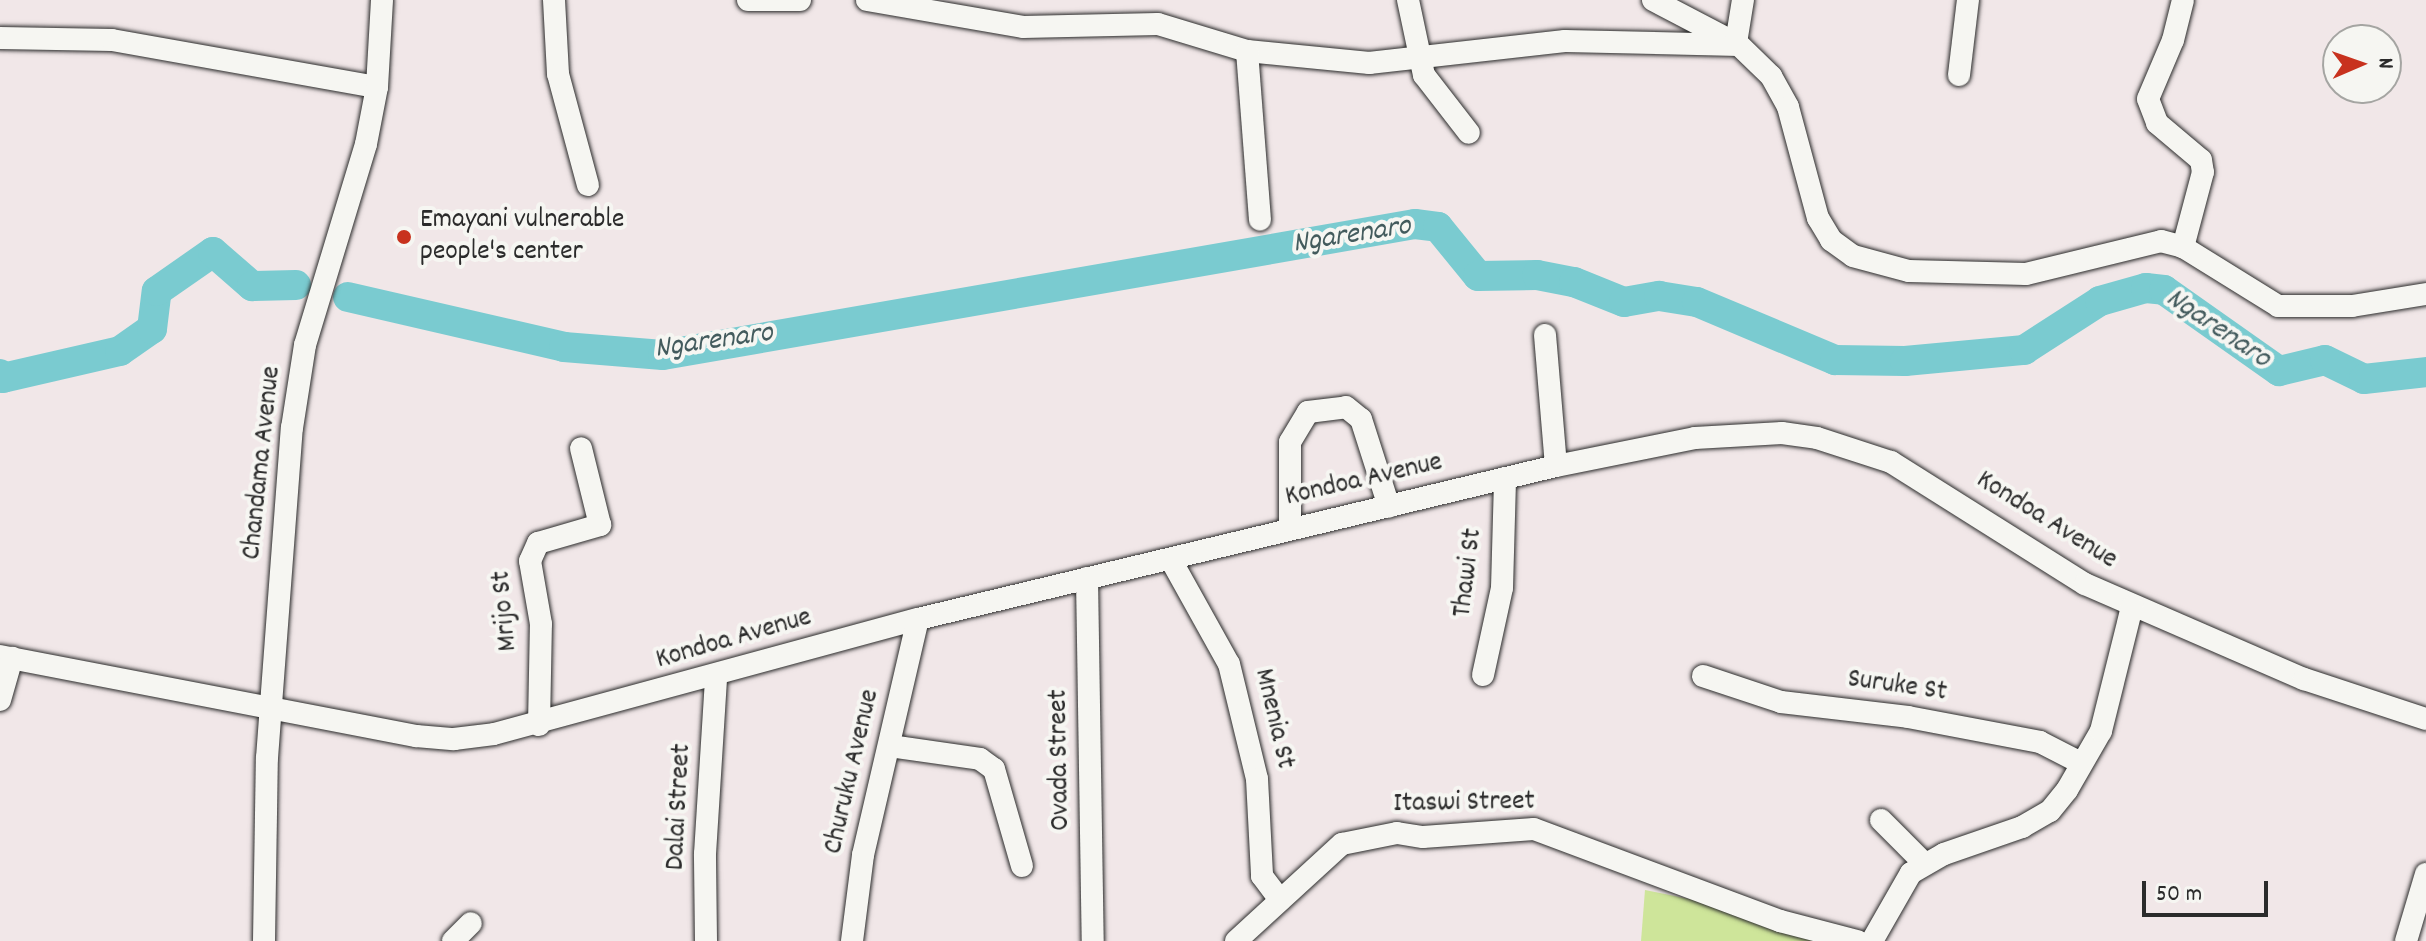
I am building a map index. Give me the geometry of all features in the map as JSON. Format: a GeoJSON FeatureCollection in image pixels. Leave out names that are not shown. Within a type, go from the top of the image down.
{"type":"FeatureCollection","features":[{"type":"Feature","properties":{"kind":"street","name":"Chandama Avenue"},"geometry":{"type":"LineString","coordinates":[[264,941],[273,706],[292,428],[305,345],[366,144],[377,87],[382,0]]}},
{"type":"Feature","properties":{"kind":"street"},"geometry":{"type":"LineString","coordinates":[[554,0],[558,74],[588,185]]}},
{"type":"Feature","properties":{"kind":"street"},"geometry":{"type":"LineString","coordinates":[[760,1],[800,0]]}},
{"type":"Feature","properties":{"kind":"street"},"geometry":{"type":"LineString","coordinates":[[867,0],[896,2],[1023,27],[1132,22],[1192,32],[1247,51],[1369,63],[1422,60],[1565,41],[1737,44]]}},
{"type":"Feature","properties":{"kind":"street"},"geometry":{"type":"LineString","coordinates":[[1408,0],[1428,84],[1469,133]]}},
{"type":"Feature","properties":{"kind":"street"},"geometry":{"type":"LineString","coordinates":[[1653,0],[1755,56],[1783,97],[1802,144],[1818,218],[1831,240],[1853,256],[1909,271],[2026,274],[2144,243],[2183,247],[2278,306],[2352,306],[2426,294]]}},
{"type":"Feature","properties":{"kind":"street"},"geometry":{"type":"LineString","coordinates":[[1737,44],[1743,0]]}},
{"type":"Feature","properties":{"kind":"street"},"geometry":{"type":"LineString","coordinates":[[1959,75],[1968,0]]}},
{"type":"Feature","properties":{"kind":"street"},"geometry":{"type":"LineString","coordinates":[[2183,0],[2173,40],[2148,99],[2157,123],[2201,160],[2203,172],[2183,247]]}},
{"type":"Feature","properties":{"kind":"street"},"geometry":{"type":"LineString","coordinates":[[0,38],[112,40],[377,87]]}},
{"type":"Feature","properties":{"kind":"street"},"geometry":{"type":"LineString","coordinates":[[1247,51],[1260,219]]}},
{"type":"Feature","properties":{"kind":"street"},"geometry":{"type":"LineString","coordinates":[[1545,335],[1556,466]]}},
{"type":"Feature","properties":{"kind":"street"},"geometry":{"type":"LineString","coordinates":[[1290,529],[1290,442],[1308,412],[1346,407],[1361,419],[1389,507]]}},
{"type":"Feature","properties":{"kind":"street","name":"Kondoa Avenue"},"geometry":{"type":"LineString","coordinates":[[6,657],[273,706],[364,727],[454,739],[539,725],[918,619],[1556,466],[1695,438],[1782,433],[1817,438],[1891,462],[2085,584],[2132,607],[2340,693],[2426,719]]}},
{"type":"Feature","properties":{"kind":"street","name":"Mrijo St"},"geometry":{"type":"LineString","coordinates":[[539,725],[541,624],[530,561],[538,543],[600,525],[581,448]]}},
{"type":"Feature","properties":{"kind":"street","name":"Thawi St"},"geometry":{"type":"LineString","coordinates":[[1483,675],[1504,573],[1505,478]]}},
{"type":"Feature","properties":{"kind":"street","name":"Mnenia St"},"geometry":{"type":"LineString","coordinates":[[1171,560],[1229,664],[1257,779],[1262,876],[1280,900]]}},
{"type":"Feature","properties":{"kind":"street","name":"Ovada Street"},"geometry":{"type":"LineString","coordinates":[[1087,578],[1093,941]]}},
{"type":"Feature","properties":{"kind":"street"},"geometry":{"type":"LineString","coordinates":[[1873,941],[1911,873],[1924,863],[2022,827],[2050,811],[2081,763],[2108,711],[2132,607]]}},
{"type":"Feature","properties":{"kind":"street","name":"Churuku Avenue"},"geometry":{"type":"LineString","coordinates":[[852,941],[863,855],[918,619]]}},
{"type":"Feature","properties":{"kind":"street"},"geometry":{"type":"LineString","coordinates":[[0,700],[6,657]]}},
{"type":"Feature","properties":{"kind":"street","name":"Suruke St"},"geometry":{"type":"LineString","coordinates":[[1703,676],[1781,702],[1908,717],[2040,742],[2081,763]]}},
{"type":"Feature","properties":{"kind":"street","name":"Dalai Street"},"geometry":{"type":"LineString","coordinates":[[706,941],[705,854],[716,677]]}},
{"type":"Feature","properties":{"kind":"street"},"geometry":{"type":"LineString","coordinates":[[890,746],[980,759],[994,769],[1022,866]]}},
{"type":"Feature","properties":{"kind":"street"},"geometry":{"type":"LineString","coordinates":[[1881,820],[1924,863]]}},
{"type":"Feature","properties":{"kind":"street","name":"Itaswi Street"},"geometry":{"type":"LineString","coordinates":[[1236,941],[1342,844],[1370,836],[1534,829],[1780,921],[1857,941]]}},
{"type":"Feature","properties":{"kind":"street"},"geometry":{"type":"LineString","coordinates":[[2406,941],[2426,874]]}},
{"type":"Feature","properties":{"kind":"street"},"geometry":{"type":"LineString","coordinates":[[453,941],[471,923]]}},
{"type":"Feature","properties":{"kind":"green space"},"geometry":{"type":"Polygon","coordinates":[[[1645,890],[1859,933],[1861,941],[1641,941],[1645,890]]]}},
{"type":"Feature","properties":{"kind":"waterway","name":"Ngarenaro"},"geometry":{"type":"LineString","coordinates":[[348,297],[564,347],[663,355],[1415,224],[1438,227],[1478,276],[1537,275],[1574,282],[1624,302],[1659,296],[1697,302],[1835,360],[1905,361],[2024,350],[2100,301],[2146,288],[2164,290],[2279,371],[2325,360],[2364,379],[2426,372]]}},
{"type":"Feature","properties":{"kind":"waterway","name":"Ngarenaro"},"geometry":{"type":"LineString","coordinates":[[0,374],[3,378],[120,351],[152,329],[157,291],[213,252],[252,286],[296,285]]}},
{"type":"Feature","properties":{"kind":"place","name":"Emayani vulnerable people's center"},"geometry":{"type":"Point","coordinates":[404,237]}}]}
